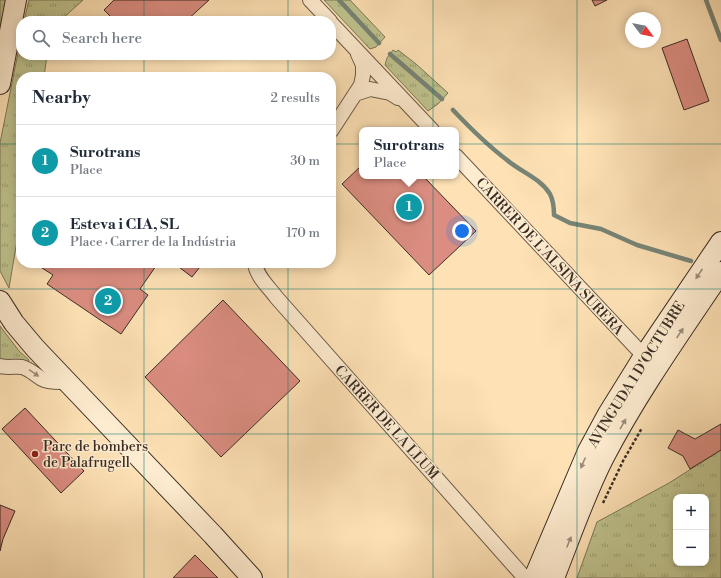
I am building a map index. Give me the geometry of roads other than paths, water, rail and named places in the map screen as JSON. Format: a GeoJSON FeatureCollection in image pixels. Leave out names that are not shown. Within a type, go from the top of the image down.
{"type":"FeatureCollection","features":[{"type":"Feature","properties":{"kind":"main road"},"geometry":{"type":"LineString","coordinates":[[0,84],[16,0]]}},
{"type":"Feature","properties":{"kind":"main road","name":"AVINGUDA 1 D'OCTUBRE"},"geometry":{"type":"LineString","coordinates":[[554,578],[604,459],[623,423],[651,360],[721,242]]}},
{"type":"Feature","properties":{"kind":"main road","name":"AVINGUDA 1 D'OCTUBRE"},"geometry":{"type":"LineString","coordinates":[[534,578],[588,451],[608,414],[721,272]]}},
{"type":"Feature","properties":{"kind":"main road"},"geometry":{"type":"LineString","coordinates":[[0,301],[14,323],[67,382],[252,578]]}},
{"type":"Feature","properties":{"kind":"street"},"geometry":{"type":"LineString","coordinates":[[310,0],[325,16]]}},
{"type":"Feature","properties":{"kind":"street"},"geometry":{"type":"LineString","coordinates":[[336,28],[429,127]]}},
{"type":"Feature","properties":{"kind":"street"},"geometry":{"type":"LineString","coordinates":[[336,123],[361,85],[363,75],[363,65],[360,58],[348,41]]}},
{"type":"Feature","properties":{"kind":"street"},"geometry":{"type":"LineString","coordinates":[[355,94],[370,89],[378,90],[390,93],[407,104]]}},
{"type":"Feature","properties":{"kind":"street","name":"CARRER DE L'ALSINA SURERA"},"geometry":{"type":"LineString","coordinates":[[459,159],[651,360]]}},
{"type":"Feature","properties":{"kind":"street","name":"CARRER DE LA LLUM"},"geometry":{"type":"LineString","coordinates":[[256,268],[260,277],[276,297],[525,578]]}},
{"type":"Feature","properties":{"kind":"street"},"geometry":{"type":"LineString","coordinates":[[4,369],[21,367],[27,369],[43,380],[67,382]]}},
{"type":"Feature","properties":{"kind":"waterway"},"geometry":{"type":"LineString","coordinates":[[339,0],[379,43]]}},
{"type":"Feature","properties":{"kind":"waterway"},"geometry":{"type":"LineString","coordinates":[[706,0],[721,40]]}},
{"type":"Feature","properties":{"kind":"waterway"},"geometry":{"type":"LineString","coordinates":[[390,54],[442,99]]}},
{"type":"Feature","properties":{"kind":"waterway"},"geometry":{"type":"LineString","coordinates":[[453,110],[472,130],[512,164],[536,179],[546,188],[552,199],[554,215],[570,223],[601,229],[637,245],[691,261]]}},
{"type":"Feature","properties":{"kind":"place","name":"Surotrans"},"geometry":{"type":"Point","coordinates":[409,207]}},
{"type":"Feature","properties":{"kind":"place","name":"Esteva i CIA, SL"},"geometry":{"type":"Point","coordinates":[108,301]}},
{"type":"Feature","properties":{"kind":"place","name":"Parc de bombers de Palafrugell"},"geometry":{"type":"Point","coordinates":[35,454]}}]}
